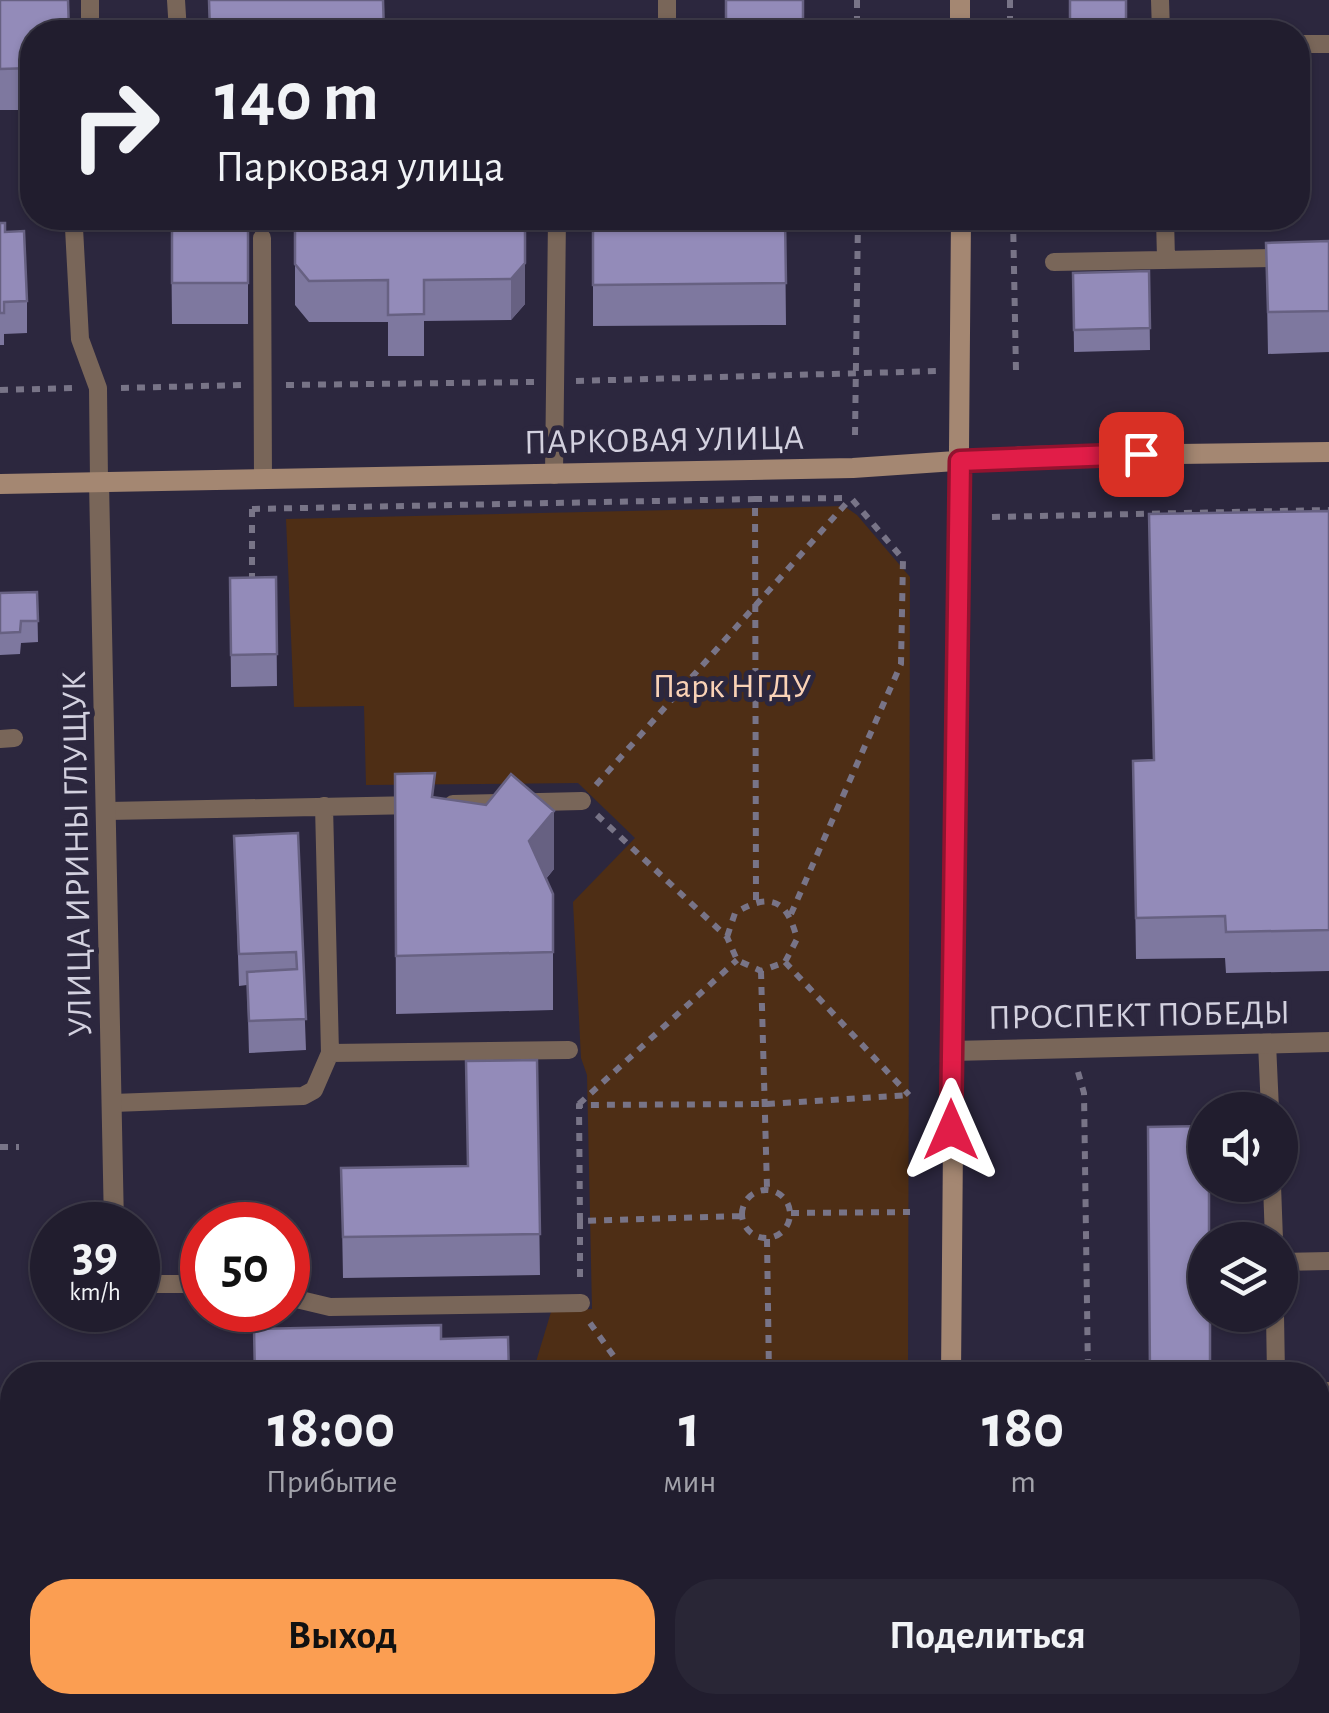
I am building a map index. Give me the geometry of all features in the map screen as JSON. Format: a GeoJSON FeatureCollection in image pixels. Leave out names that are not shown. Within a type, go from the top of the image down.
{"type":"FeatureCollection","features":[{"type":"Feature","properties":{"kind":"street"},"geometry":{"type":"LineString","coordinates":[[951,1362],[961,230]]}},
{"type":"Feature","properties":{"kind":"street","name":"ПАРКОВАЯ УЛИЦА"},"geometry":{"type":"LineString","coordinates":[[0,484],[554,474],[1329,452]]}},
{"type":"Feature","properties":{"kind":"street","name":"УЛИЦА ИРИНЫ ГЛУЩУК"},"geometry":{"type":"LineString","coordinates":[[99,482],[114,1202]]}},
{"type":"Feature","properties":{"kind":"street","name":"ПРОСПЕКТ ПОБЕДЫ"},"geometry":{"type":"LineString","coordinates":[[952,1051],[1329,1042]]}},
{"type":"Feature","properties":{"kind":"lane"},"geometry":{"type":"LineString","coordinates":[[74,230],[80,339],[98,388],[99,482]]}},
{"type":"Feature","properties":{"kind":"lane"},"geometry":{"type":"LineString","coordinates":[[554,474],[557,230]]}},
{"type":"Feature","properties":{"kind":"lane"},"geometry":{"type":"LineString","coordinates":[[1165,230],[1166,259]]}},
{"type":"Feature","properties":{"kind":"lane"},"geometry":{"type":"LineString","coordinates":[[262,238],[263,480]]}},
{"type":"Feature","properties":{"kind":"lane"},"geometry":{"type":"LineString","coordinates":[[1054,262],[1329,257]]}},
{"type":"Feature","properties":{"kind":"lane"},"geometry":{"type":"LineString","coordinates":[[108,811],[582,801]]}},
{"type":"Feature","properties":{"kind":"lane"},"geometry":{"type":"LineString","coordinates":[[112,1103],[303,1096],[314,1090],[330,1053],[324,806]]}},
{"type":"Feature","properties":{"kind":"lane"},"geometry":{"type":"LineString","coordinates":[[1268,1043],[1269,1092]]}},
{"type":"Feature","properties":{"kind":"lane"},"geometry":{"type":"LineString","coordinates":[[330,1053],[569,1050]]}},
{"type":"Feature","properties":{"kind":"lane"},"geometry":{"type":"LineString","coordinates":[[1298,1261],[1329,1260]]}},
{"type":"Feature","properties":{"kind":"lane"},"geometry":{"type":"LineString","coordinates":[[310,1303],[330,1307],[581,1302]]}},
{"type":"Feature","properties":{"kind":"lane"},"geometry":{"type":"LineString","coordinates":[[1275,1332],[1276,1362]]}},
{"type":"Feature","properties":{"kind":"path"},"geometry":{"type":"LineString","coordinates":[[855,435],[858,230]]}},
{"type":"Feature","properties":{"kind":"path"},"geometry":{"type":"LineString","coordinates":[[1013,230],[1016,370]]}},
{"type":"Feature","properties":{"kind":"path"},"geometry":{"type":"LineString","coordinates":[[0,390],[722,380],[962,370]]}},
{"type":"Feature","properties":{"kind":"path"},"geometry":{"type":"LineString","coordinates":[[252,509],[851,498]]}},
{"type":"Feature","properties":{"kind":"path"},"geometry":{"type":"LineString","coordinates":[[851,498],[903,559],[901,664],[791,914],[797,939],[786,962],[761,971],[737,960],[727,936],[582,801],[851,498]]}},
{"type":"Feature","properties":{"kind":"path"},"geometry":{"type":"LineString","coordinates":[[756,499],[756,900]]}},
{"type":"Feature","properties":{"kind":"path"},"geometry":{"type":"LineString","coordinates":[[992,517],[1329,510]]}},
{"type":"Feature","properties":{"kind":"path"},"geometry":{"type":"LineString","coordinates":[[727,936],[735,913],[756,900],[776,902],[791,914]]}},
{"type":"Feature","properties":{"kind":"path"},"geometry":{"type":"LineString","coordinates":[[737,960],[578,1105],[580,1220],[740,1216]]}},
{"type":"Feature","properties":{"kind":"path"},"geometry":{"type":"LineString","coordinates":[[578,1105],[766,1104],[910,1095],[786,962]]}},
{"type":"Feature","properties":{"kind":"path"},"geometry":{"type":"LineString","coordinates":[[761,971],[766,1188]]}},
{"type":"Feature","properties":{"kind":"path"},"geometry":{"type":"LineString","coordinates":[[1074,1047],[1084,1092],[1088,1362]]}},
{"type":"Feature","properties":{"kind":"path"},"geometry":{"type":"LineString","coordinates":[[0,1148],[19,1147]]}},
{"type":"Feature","properties":{"kind":"path"},"geometry":{"type":"LineString","coordinates":[[766,1188],[784,1196],[792,1214],[784,1231],[766,1240],[746,1231],[740,1216],[747,1196],[766,1188]]}},
{"type":"Feature","properties":{"kind":"path"},"geometry":{"type":"LineString","coordinates":[[792,1214],[910,1212]]}},
{"type":"Feature","properties":{"kind":"path"},"geometry":{"type":"LineString","coordinates":[[766,1240],[769,1362]]}},
{"type":"Feature","properties":{"kind":"green space","name":"Парк НГДУ"},"geometry":{"type":"Polygon","coordinates":[[[844,506],[857,515],[910,577],[908,1362],[536,1362],[551,1312],[592,1309],[587,1075],[581,1058],[573,902],[635,838],[578,783],[366,785],[364,706],[294,707],[286,519],[844,506]]]}},
{"type":"Feature","properties":{"kind":"building"},"geometry":{"type":"Polygon","coordinates":[[[0,0],[68,0],[69,20],[20,20],[20,68],[0,69],[0,0]]]}},
{"type":"Feature","properties":{"kind":"building"},"geometry":{"type":"Polygon","coordinates":[[[209,0],[383,0],[384,20],[210,20],[209,0]]]}},
{"type":"Feature","properties":{"kind":"building"},"geometry":{"type":"Polygon","coordinates":[[[726,0],[803,0],[803,20],[726,20],[726,0]]]}},
{"type":"Feature","properties":{"kind":"building"},"geometry":{"type":"Polygon","coordinates":[[[1070,0],[1126,0],[1126,20],[1070,20],[1070,0]]]}},
{"type":"Feature","properties":{"kind":"building"},"geometry":{"type":"Polygon","coordinates":[[[0,223],[5,223],[5,232],[24,231],[27,301],[4,302],[4,313],[0,313],[0,223]]]}},
{"type":"Feature","properties":{"kind":"building"},"geometry":{"type":"Polygon","coordinates":[[[172,230],[248,230],[248,283],[172,283],[172,230]]]}},
{"type":"Feature","properties":{"kind":"building"},"geometry":{"type":"Polygon","coordinates":[[[295,230],[525,230],[525,263],[511,279],[424,280],[424,314],[388,315],[388,280],[309,281],[295,264],[295,230]]]}},
{"type":"Feature","properties":{"kind":"building"},"geometry":{"type":"Polygon","coordinates":[[[593,230],[785,230],[786,283],[593,285],[593,230]]]}},
{"type":"Feature","properties":{"kind":"building"},"geometry":{"type":"Polygon","coordinates":[[[1329,241],[1329,311],[1268,312],[1266,243],[1329,241]]]}},
{"type":"Feature","properties":{"kind":"building"},"geometry":{"type":"Polygon","coordinates":[[[1149,271],[1150,328],[1074,330],[1073,273],[1149,271]]]}},
{"type":"Feature","properties":{"kind":"building"},"geometry":{"type":"Polygon","coordinates":[[[1329,511],[1329,930],[1226,932],[1225,916],[1136,918],[1133,761],[1154,760],[1149,514],[1329,511]]]}},
{"type":"Feature","properties":{"kind":"building"},"geometry":{"type":"Polygon","coordinates":[[[276,577],[277,654],[231,655],[230,578],[276,577]]]}},
{"type":"Feature","properties":{"kind":"building"},"geometry":{"type":"Polygon","coordinates":[[[37,592],[38,621],[21,621],[20,632],[0,633],[0,593],[37,592]]]}},
{"type":"Feature","properties":{"kind":"building"},"geometry":{"type":"Polygon","coordinates":[[[435,773],[432,797],[486,805],[511,774],[554,811],[529,841],[553,894],[553,952],[396,956],[395,774],[435,773]]]}},
{"type":"Feature","properties":{"kind":"building"},"geometry":{"type":"Polygon","coordinates":[[[298,833],[306,1019],[249,1021],[247,972],[297,969],[296,952],[239,954],[234,836],[298,833]]]}},
{"type":"Feature","properties":{"kind":"building"},"geometry":{"type":"Polygon","coordinates":[[[537,1060],[540,1234],[343,1237],[341,1168],[468,1166],[466,1061],[537,1060]]]}},
{"type":"Feature","properties":{"kind":"building"},"geometry":{"type":"Polygon","coordinates":[[[1188,1126],[1188,1202],[1209,1202],[1209,1222],[1188,1222],[1188,1332],[1210,1332],[1210,1362],[1150,1362],[1148,1127],[1188,1126]]]}},
{"type":"Feature","properties":{"kind":"building"},"geometry":{"type":"Polygon","coordinates":[[[441,1325],[441,1339],[508,1337],[509,1362],[255,1362],[254,1332],[441,1325]]]}},
{"type":"Feature","properties":{"kind":"route"},"geometry":{"type":"LineString","coordinates":[[951,1130],[960,461],[1141,454]]}}]}
